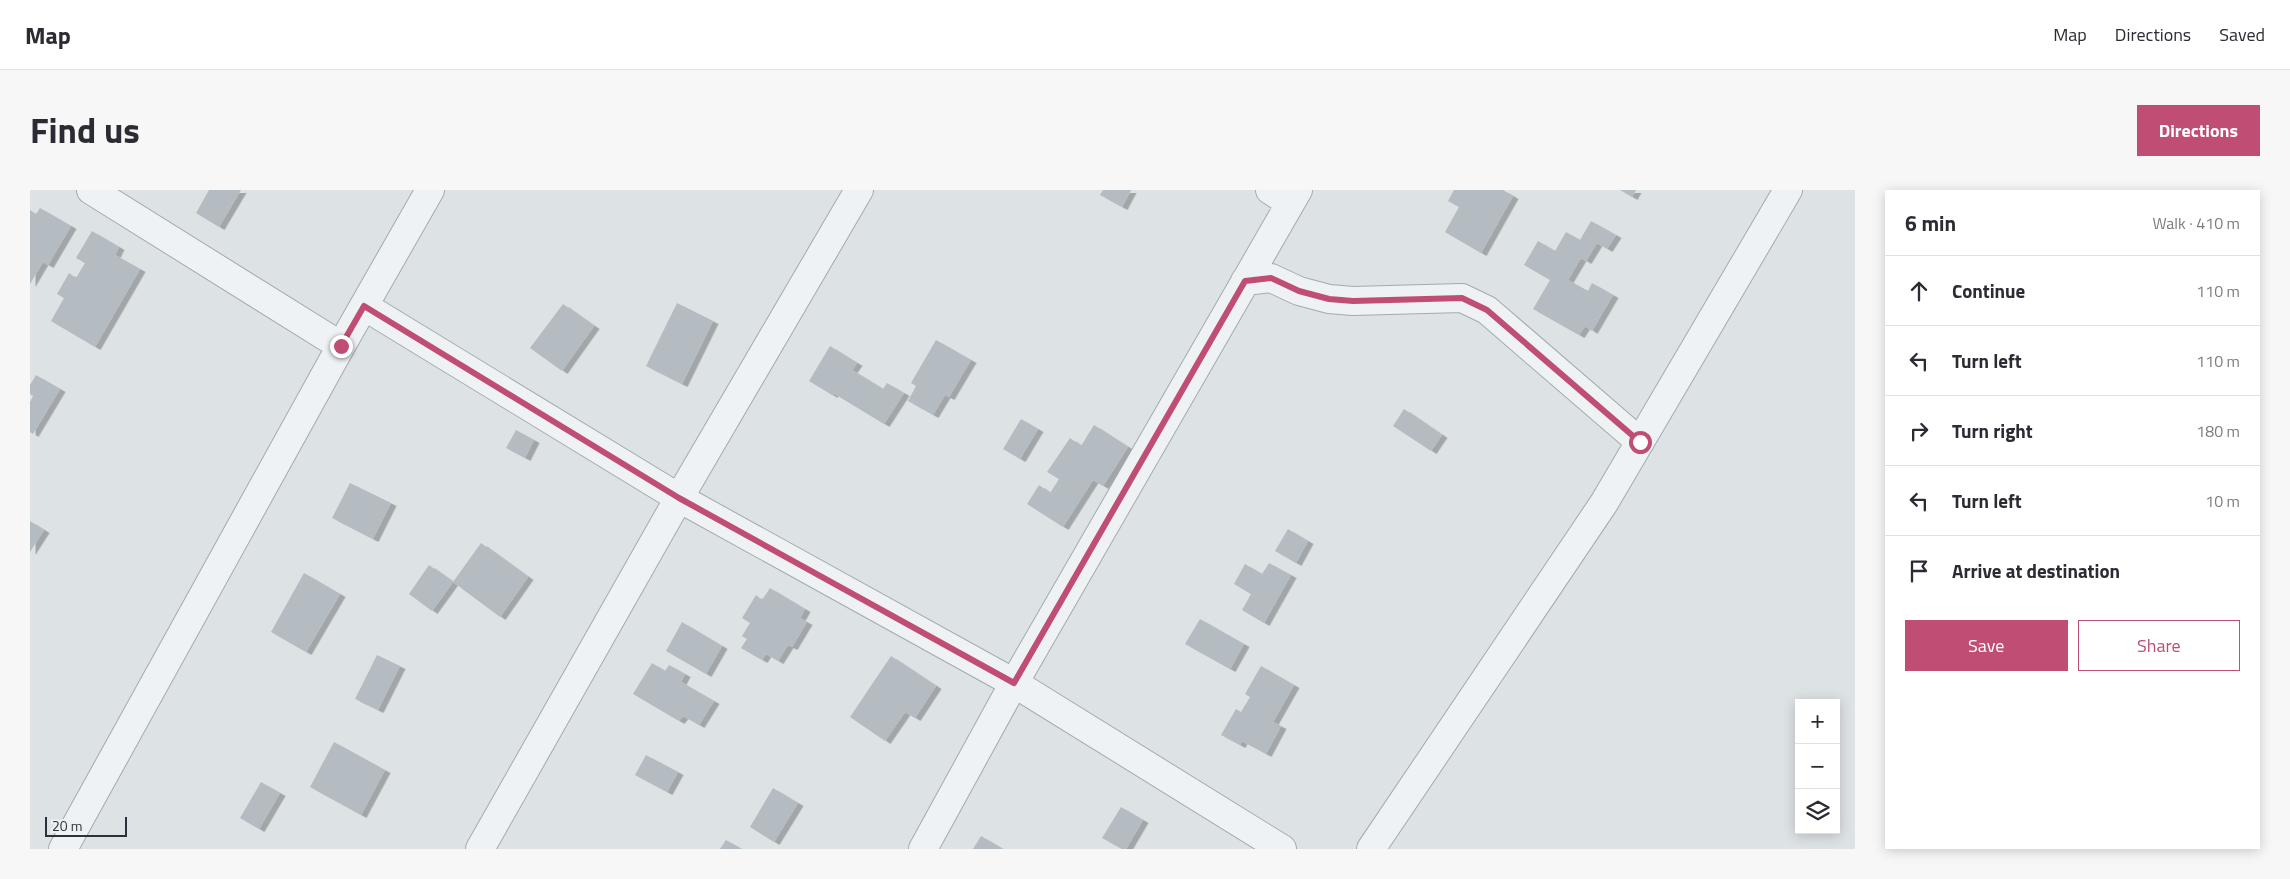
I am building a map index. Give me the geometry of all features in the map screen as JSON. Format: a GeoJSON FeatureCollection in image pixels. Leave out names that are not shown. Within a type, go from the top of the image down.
{"type":"FeatureCollection","features":[{"type":"Feature","properties":{"kind":"street"},"geometry":{"type":"LineString","coordinates":[[91,190],[341,346]]}},
{"type":"Feature","properties":{"kind":"street"},"geometry":{"type":"LineString","coordinates":[[63,849],[341,346],[430,190]]}},
{"type":"Feature","properties":{"kind":"street"},"geometry":{"type":"LineString","coordinates":[[480,849],[679,498],[859,190]]}},
{"type":"Feature","properties":{"kind":"street"},"geometry":{"type":"LineString","coordinates":[[1371,849],[1604,503],[1788,190]]}},
{"type":"Feature","properties":{"kind":"street"},"geometry":{"type":"LineString","coordinates":[[923,849],[1014,683],[1245,281],[1286,194]]}},
{"type":"Feature","properties":{"kind":"street"},"geometry":{"type":"LineString","coordinates":[[1245,281],[1271,278],[1299,291],[1329,299],[1353,301],[1462,298],[1487,310],[1640,442]]}},
{"type":"Feature","properties":{"kind":"street"},"geometry":{"type":"LineString","coordinates":[[364,306],[679,498],[1014,683],[1282,849]]}},
{"type":"Feature","properties":{"kind":"building"},"geometry":{"type":"Polygon","coordinates":[[[209,190],[241,190],[219,227],[196,213],[209,190]]]}},
{"type":"Feature","properties":{"kind":"building"},"geometry":{"type":"Polygon","coordinates":[[[1103,190],[1131,190],[1122,207],[1100,195],[1103,190]]]}},
{"type":"Feature","properties":{"kind":"building"},"geometry":{"type":"Polygon","coordinates":[[[1454,190],[1503,190],[1513,196],[1481,253],[1445,232],[1459,207],[1448,201],[1454,190]]]}},
{"type":"Feature","properties":{"kind":"building"},"geometry":{"type":"Polygon","coordinates":[[[1620,190],[1636,190],[1632,197],[1620,190]]]}},
{"type":"Feature","properties":{"kind":"building"},"geometry":{"type":"Polygon","coordinates":[[[40,208],[71,226],[48,265],[43,262],[30,284],[30,210],[36,214],[40,208]]]}},
{"type":"Feature","properties":{"kind":"building"},"geometry":{"type":"Polygon","coordinates":[[[1591,221],[1616,235],[1607,249],[1597,243],[1586,261],[1581,258],[1568,280],[1588,291],[1592,283],[1613,295],[1592,331],[1585,326],[1579,335],[1533,309],[1550,280],[1524,265],[1538,241],[1555,251],[1566,232],[1580,240],[1591,221]]]}},
{"type":"Feature","properties":{"kind":"building"},"geometry":{"type":"Polygon","coordinates":[[[92,231],[119,247],[115,255],[140,269],[95,347],[51,321],[64,298],[57,294],[69,273],[76,278],[85,263],[76,258],[92,231]]]}},
{"type":"Feature","properties":{"kind":"building"},"geometry":{"type":"Polygon","coordinates":[[[677,303],[713,321],[682,384],[646,366],[677,303]]]}},
{"type":"Feature","properties":{"kind":"building"},"geometry":{"type":"Polygon","coordinates":[[[563,304],[594,326],[562,371],[530,348],[563,304]]]}},
{"type":"Feature","properties":{"kind":"building"},"geometry":{"type":"Polygon","coordinates":[[[936,340],[971,360],[949,397],[945,395],[933,415],[908,401],[916,386],[911,383],[936,340]]]}},
{"type":"Feature","properties":{"kind":"building"},"geometry":{"type":"Polygon","coordinates":[[[830,346],[857,363],[852,370],[883,389],[887,383],[904,393],[884,424],[833,393],[832,395],[809,381],[830,346]]]}},
{"type":"Feature","properties":{"kind":"building"},"geometry":{"type":"Polygon","coordinates":[[[36,375],[60,389],[33,434],[30,432],[30,402],[33,396],[30,394],[30,385],[36,375]]]}},
{"type":"Feature","properties":{"kind":"building"},"geometry":{"type":"Polygon","coordinates":[[[1404,409],[1442,435],[1431,451],[1393,426],[1404,409]]]}},
{"type":"Feature","properties":{"kind":"building"},"geometry":{"type":"Polygon","coordinates":[[[1021,419],[1038,429],[1020,459],[1003,449],[1021,419]]]}},
{"type":"Feature","properties":{"kind":"building"},"geometry":{"type":"Polygon","coordinates":[[[1094,425],[1128,447],[1103,486],[1093,480],[1063,527],[1027,504],[1039,485],[1050,493],[1059,479],[1047,472],[1070,438],[1081,446],[1094,425]]]}},
{"type":"Feature","properties":{"kind":"building"},"geometry":{"type":"Polygon","coordinates":[[[516,430],[534,440],[525,458],[506,448],[516,430]]]}},
{"type":"Feature","properties":{"kind":"building"},"geometry":{"type":"Polygon","coordinates":[[[350,483],[391,503],[373,539],[332,518],[350,483]]]}},
{"type":"Feature","properties":{"kind":"building"},"geometry":{"type":"Polygon","coordinates":[[[30,521],[44,530],[30,552],[30,521]]]}},
{"type":"Feature","properties":{"kind":"building"},"geometry":{"type":"Polygon","coordinates":[[[1288,529],[1308,541],[1296,563],[1275,551],[1288,529]]]}},
{"type":"Feature","properties":{"kind":"building"},"geometry":{"type":"Polygon","coordinates":[[[481,543],[528,577],[500,617],[453,582],[481,543]]]}},
{"type":"Feature","properties":{"kind":"building"},"geometry":{"type":"Polygon","coordinates":[[[1269,563],[1291,575],[1264,623],[1242,610],[1251,594],[1234,584],[1245,564],[1262,574],[1269,563]]]}},
{"type":"Feature","properties":{"kind":"building"},"geometry":{"type":"Polygon","coordinates":[[[429,565],[453,582],[432,611],[409,594],[429,565]]]}},
{"type":"Feature","properties":{"kind":"building"},"geometry":{"type":"Polygon","coordinates":[[[304,573],[340,594],[306,652],[271,632],[304,573]]]}},
{"type":"Feature","properties":{"kind":"building"},"geometry":{"type":"Polygon","coordinates":[[[770,588],[805,609],[800,618],[807,622],[792,647],[788,645],[778,661],[766,654],[762,660],[741,648],[747,639],[742,636],[750,623],[742,618],[756,595],[762,600],[770,588]]]}},
{"type":"Feature","properties":{"kind":"building"},"geometry":{"type":"Polygon","coordinates":[[[1200,619],[1244,644],[1230,669],[1185,644],[1200,619]]]}},
{"type":"Feature","properties":{"kind":"building"},"geometry":{"type":"Polygon","coordinates":[[[682,622],[722,646],[706,674],[666,651],[682,622]]]}},
{"type":"Feature","properties":{"kind":"building"},"geometry":{"type":"Polygon","coordinates":[[[377,655],[400,666],[378,710],[355,699],[377,655]]]}},
{"type":"Feature","properties":{"kind":"building"},"geometry":{"type":"Polygon","coordinates":[[[891,656],[936,686],[915,718],[905,712],[885,741],[850,717],[891,656]]]}},
{"type":"Feature","properties":{"kind":"building"},"geometry":{"type":"Polygon","coordinates":[[[652,663],[665,671],[669,665],[685,674],[681,682],[714,701],[699,725],[683,716],[679,721],[633,694],[652,663]]]}},
{"type":"Feature","properties":{"kind":"building"},"geometry":{"type":"Polygon","coordinates":[[[1261,666],[1294,685],[1273,722],[1281,726],[1266,754],[1242,741],[1240,745],[1221,735],[1236,709],[1241,712],[1250,697],[1245,694],[1261,666]]]}},
{"type":"Feature","properties":{"kind":"building"},"geometry":{"type":"Polygon","coordinates":[[[334,742],[385,770],[361,815],[310,787],[334,742]]]}},
{"type":"Feature","properties":{"kind":"building"},"geometry":{"type":"Polygon","coordinates":[[[646,755],[678,772],[667,792],[635,775],[646,755]]]}},
{"type":"Feature","properties":{"kind":"building"},"geometry":{"type":"Polygon","coordinates":[[[261,782],[280,793],[259,829],[240,818],[261,782]]]}},
{"type":"Feature","properties":{"kind":"building"},"geometry":{"type":"Polygon","coordinates":[[[773,788],[798,803],[774,842],[750,827],[773,788]]]}},
{"type":"Feature","properties":{"kind":"building"},"geometry":{"type":"Polygon","coordinates":[[[1121,807],[1143,820],[1126,849],[1122,849],[1102,838],[1121,807]]]}},
{"type":"Feature","properties":{"kind":"building"},"geometry":{"type":"Polygon","coordinates":[[[981,836],[1003,849],[973,849],[981,836]]]}},
{"type":"Feature","properties":{"kind":"building"},"geometry":{"type":"Polygon","coordinates":[[[726,840],[742,849],[720,849],[726,840]]]}},
{"type":"Feature","properties":{"kind":"route"},"geometry":{"type":"LineString","coordinates":[[341,346],[364,306],[679,498],[1014,683],[1245,281],[1271,278],[1299,291],[1329,299],[1353,301],[1398,298],[1462,298],[1487,310],[1640,442]]}}]}
